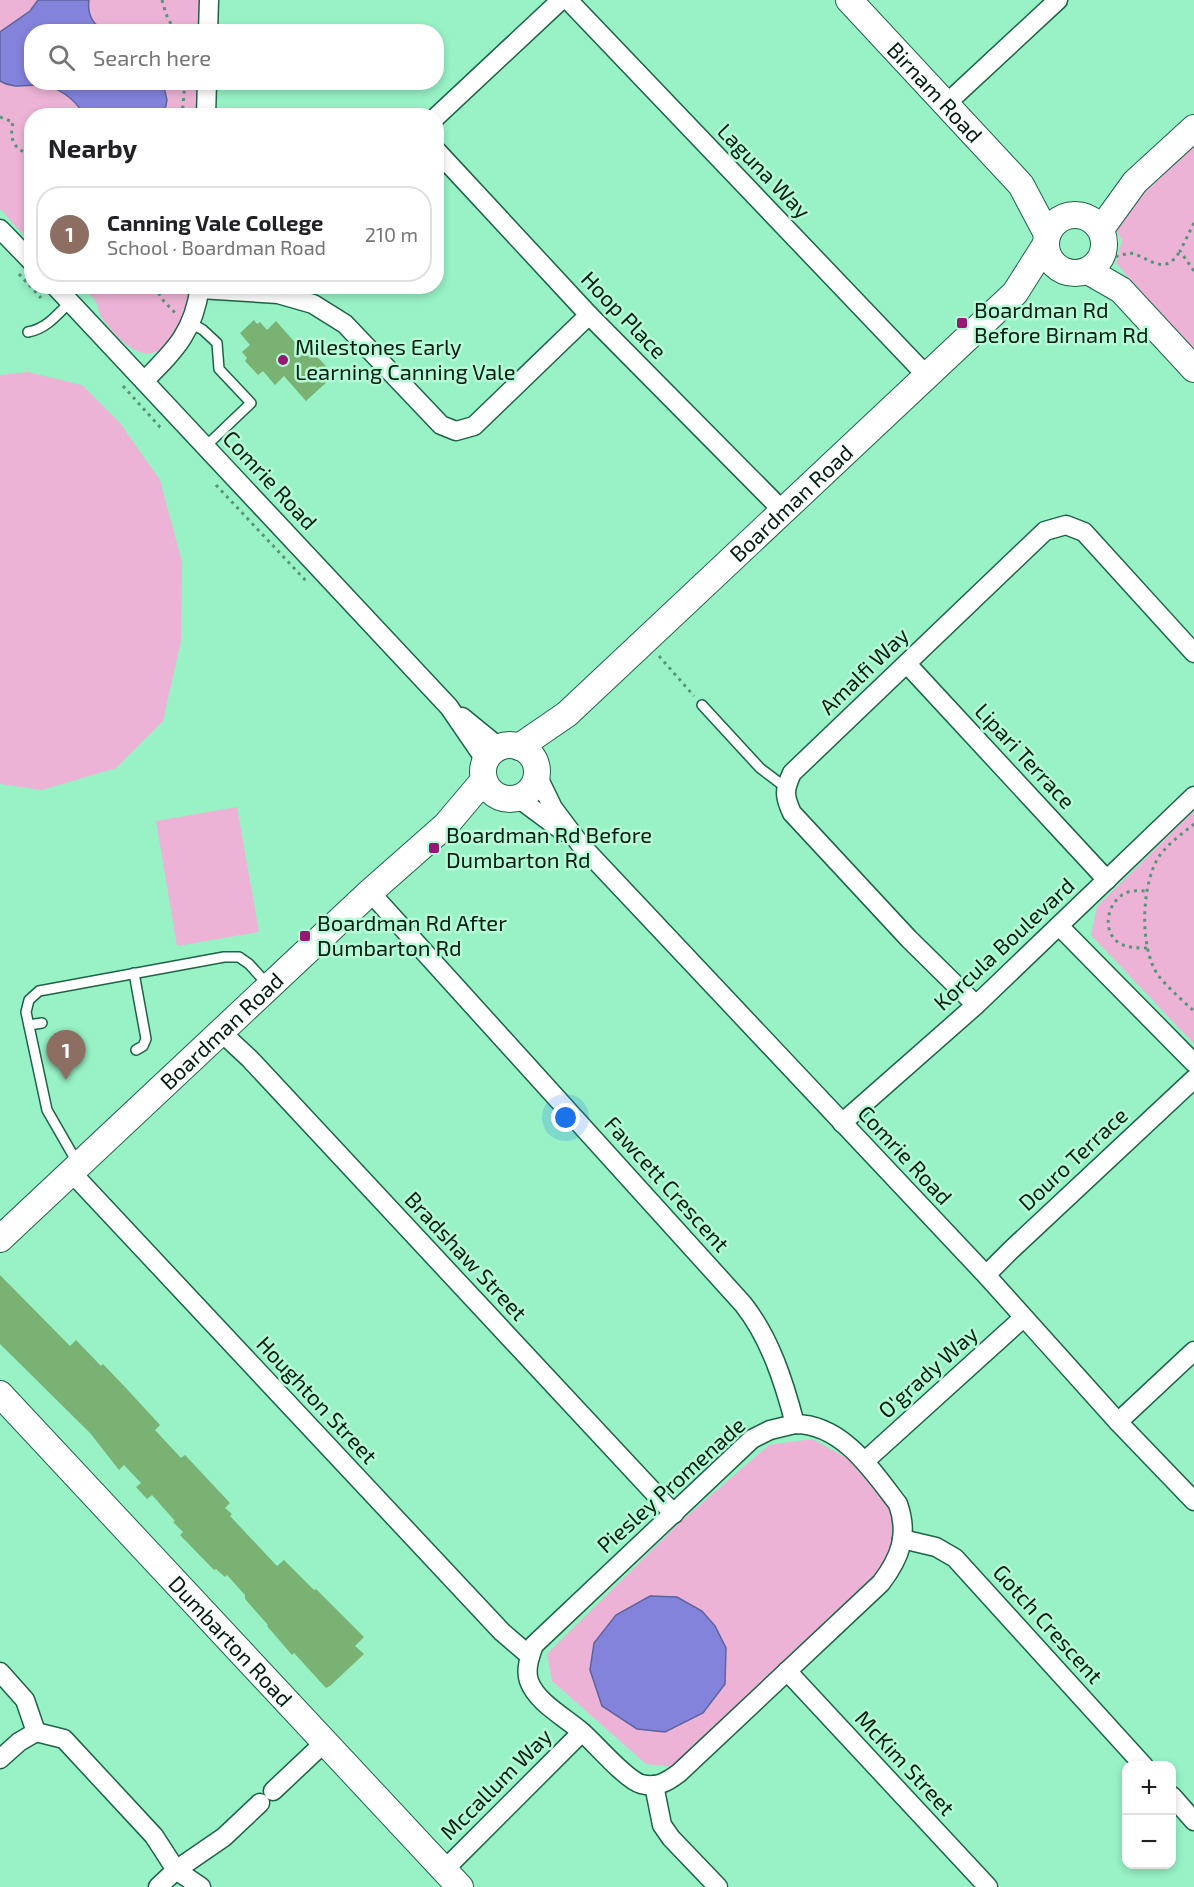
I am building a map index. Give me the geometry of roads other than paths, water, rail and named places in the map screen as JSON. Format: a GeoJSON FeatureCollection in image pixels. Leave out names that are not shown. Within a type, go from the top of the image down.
{"type":"FeatureCollection","features":[{"type":"Feature","properties":{"kind":"street"},"geometry":{"type":"LineString","coordinates":[[208,24],[209,0]]}},
{"type":"Feature","properties":{"kind":"street"},"geometry":{"type":"LineString","coordinates":[[444,110],[561,0]]}},
{"type":"Feature","properties":{"kind":"street","name":"Laguna Way"},"geometry":{"type":"LineString","coordinates":[[568,0],[926,375]]}},
{"type":"Feature","properties":{"kind":"street","name":"Birnam Road"},"geometry":{"type":"LineString","coordinates":[[849,0],[1021,185],[1047,239]]}},
{"type":"Feature","properties":{"kind":"street"},"geometry":{"type":"LineString","coordinates":[[946,104],[1058,0]]}},
{"type":"Feature","properties":{"kind":"street"},"geometry":{"type":"LineString","coordinates":[[206,108],[207,90]]}},
{"type":"Feature","properties":{"kind":"street","name":"Boardman Road"},"geometry":{"type":"LineString","coordinates":[[0,1239],[370,892],[567,714],[1015,292],[1047,239],[1052,226],[1060,219],[1074,215],[1135,182],[1194,128]]}},
{"type":"Feature","properties":{"kind":"street","name":"Hoop Place"},"geometry":{"type":"LineString","coordinates":[[444,159],[589,315],[782,510]]}},
{"type":"Feature","properties":{"kind":"street","name":"Boardman Road"},"geometry":{"type":"LineString","coordinates":[[1015,292],[1061,270],[1069,273],[1088,271],[1096,266],[1135,182]]}},
{"type":"Feature","properties":{"kind":"street","name":"Birnam Road"},"geometry":{"type":"LineString","coordinates":[[1021,185],[1074,215]]}},
{"type":"Feature","properties":{"kind":"street"},"geometry":{"type":"LineString","coordinates":[[1074,215],[1091,220],[1106,245],[1121,290]]}},
{"type":"Feature","properties":{"kind":"street"},"geometry":{"type":"LineString","coordinates":[[0,228],[24,254]]}},
{"type":"Feature","properties":{"kind":"street"},"geometry":{"type":"LineString","coordinates":[[1047,239],[1050,259],[1061,270]]}},
{"type":"Feature","properties":{"kind":"street"},"geometry":{"type":"LineString","coordinates":[[1088,271],[1121,290],[1194,369]]}},
{"type":"Feature","properties":{"kind":"street","name":"Comrie Road"},"geometry":{"type":"LineString","coordinates":[[50,294],[70,302],[449,707],[501,772],[580,844],[986,1275],[1118,1422],[1194,1501]]}},
{"type":"Feature","properties":{"kind":"street"},"geometry":{"type":"LineString","coordinates":[[144,381],[182,340],[187,321],[195,315],[199,294]]}},
{"type":"Feature","properties":{"kind":"street"},"geometry":{"type":"LineString","coordinates":[[279,294],[313,304],[345,324],[441,425],[456,431],[474,426],[589,315]]}},
{"type":"Feature","properties":{"kind":"street","name":"Amalfi Way"},"geometry":{"type":"LineString","coordinates":[[786,787],[792,773],[1045,531],[1066,525],[1084,532],[1194,653]]}},
{"type":"Feature","properties":{"kind":"street","name":"Lipari Terrace"},"geometry":{"type":"LineString","coordinates":[[907,664],[1107,880]]}},
{"type":"Feature","properties":{"kind":"street","name":"Boardman Road"},"geometry":{"type":"LineString","coordinates":[[501,772],[531,789],[540,752],[567,714]]}},
{"type":"Feature","properties":{"kind":"street"},"geometry":{"type":"LineString","coordinates":[[501,772],[527,751],[537,770]]}},
{"type":"Feature","properties":{"kind":"street","name":"Comrie Road"},"geometry":{"type":"LineString","coordinates":[[537,770],[553,808],[580,844]]}},
{"type":"Feature","properties":{"kind":"street"},"geometry":{"type":"LineString","coordinates":[[786,787],[786,800],[792,813],[909,939],[976,1005]]}},
{"type":"Feature","properties":{"kind":"street","name":"Korcula Boulevard"},"geometry":{"type":"LineString","coordinates":[[842,1123],[976,1005],[1194,795]]}},
{"type":"Feature","properties":{"kind":"street","name":"Fawcett Crescent"},"geometry":{"type":"LineString","coordinates":[[370,892],[751,1314],[780,1373],[795,1424]]}},
{"type":"Feature","properties":{"kind":"street"},"geometry":{"type":"LineString","coordinates":[[1059,926],[1194,1063]]}},
{"type":"Feature","properties":{"kind":"street","name":"Bradshaw Street"},"geometry":{"type":"LineString","coordinates":[[221,1032],[250,1059],[674,1514]]}},
{"type":"Feature","properties":{"kind":"street","name":"Douro Terrace"},"geometry":{"type":"LineString","coordinates":[[986,1275],[1194,1079]]}},
{"type":"Feature","properties":{"kind":"street","name":"Houghton Street"},"geometry":{"type":"LineString","coordinates":[[77,1168],[502,1632],[530,1656]]}},
{"type":"Feature","properties":{"kind":"street","name":"O'grady Way"},"geometry":{"type":"LineString","coordinates":[[865,1461],[1023,1318]]}},
{"type":"Feature","properties":{"kind":"street"},"geometry":{"type":"LineString","coordinates":[[1118,1422],[1194,1351]]}},
{"type":"Feature","properties":{"kind":"street","name":"Dumbarton Road"},"geometry":{"type":"LineString","coordinates":[[0,1394],[452,1878]]}},
{"type":"Feature","properties":{"kind":"street","name":"Piesley Promenade"},"geometry":{"type":"LineString","coordinates":[[530,1656],[534,1645],[542,1636],[752,1439],[770,1430],[795,1424],[809,1424],[836,1436],[865,1461],[898,1504],[901,1512],[902,1539],[898,1560],[881,1583],[679,1773],[665,1784],[654,1785]]}},
{"type":"Feature","properties":{"kind":"street","name":"Gotch Crescent"},"geometry":{"type":"LineString","coordinates":[[902,1539],[936,1547],[955,1558],[1139,1761]]}},
{"type":"Feature","properties":{"kind":"street"},"geometry":{"type":"LineString","coordinates":[[530,1656],[529,1680],[535,1690],[553,1709],[582,1732],[629,1776],[640,1784],[654,1785],[658,1810],[671,1838],[718,1887]]}},
{"type":"Feature","properties":{"kind":"street","name":"McKim Street"},"geometry":{"type":"LineString","coordinates":[[787,1671],[988,1887]]}},
{"type":"Feature","properties":{"kind":"street"},"geometry":{"type":"LineString","coordinates":[[0,1672],[25,1700],[36,1732]]}},
{"type":"Feature","properties":{"kind":"street"},"geometry":{"type":"LineString","coordinates":[[0,1760],[19,1742],[36,1732],[64,1738],[154,1836],[176,1870],[201,1887]]}},
{"type":"Feature","properties":{"kind":"street","name":"Mccallum Way"},"geometry":{"type":"LineString","coordinates":[[452,1878],[582,1732]]}},
{"type":"Feature","properties":{"kind":"street"},"geometry":{"type":"LineString","coordinates":[[158,1887],[176,1870],[224,1837],[325,1742]]}},
{"type":"Feature","properties":{"kind":"street"},"geometry":{"type":"LineString","coordinates":[[1176,1801],[1194,1821]]}},
{"type":"Feature","properties":{"kind":"lane"},"geometry":{"type":"LineString","coordinates":[[27,332],[38,331],[48,325],[70,302]]}},
{"type":"Feature","properties":{"kind":"lane"},"geometry":{"type":"LineString","coordinates":[[187,321],[203,330],[217,343],[219,369],[251,403],[206,446]]}},
{"type":"Feature","properties":{"kind":"lane"},"geometry":{"type":"LineString","coordinates":[[702,705],[760,768],[786,787]]}},
{"type":"Feature","properties":{"kind":"lane"},"geometry":{"type":"LineString","coordinates":[[77,1168],[74,1157],[47,1110],[26,1012],[29,1000],[39,991],[224,957],[239,957],[249,964],[270,987]]}},
{"type":"Feature","properties":{"kind":"lane"},"geometry":{"type":"LineString","coordinates":[[134,974],[135,1005],[146,1039],[143,1046],[136,1050]]}},
{"type":"Feature","properties":{"kind":"lane"},"geometry":{"type":"LineString","coordinates":[[29,1025],[42,1023]]}},
{"type":"Feature","properties":{"kind":"lane"},"geometry":{"type":"LineString","coordinates":[[38,1069],[49,1067]]}},
{"type":"Feature","properties":{"kind":"place","name":"Boardman Rd Before Birnam Rd"},"geometry":{"type":"Point","coordinates":[962,323]}},
{"type":"Feature","properties":{"kind":"place","name":"Milestones Early Learning Canning Vale"},"geometry":{"type":"Point","coordinates":[283,360]}},
{"type":"Feature","properties":{"kind":"place","name":"Boardman Rd Before Dumbarton Rd"},"geometry":{"type":"Point","coordinates":[434,848]}},
{"type":"Feature","properties":{"kind":"place","name":"Boardman Rd After Dumbarton Rd"},"geometry":{"type":"Point","coordinates":[305,936]}},
{"type":"Feature","properties":{"kind":"place","name":"Canning Vale College"},"geometry":{"type":"Point","coordinates":[66,1080]}}]}
